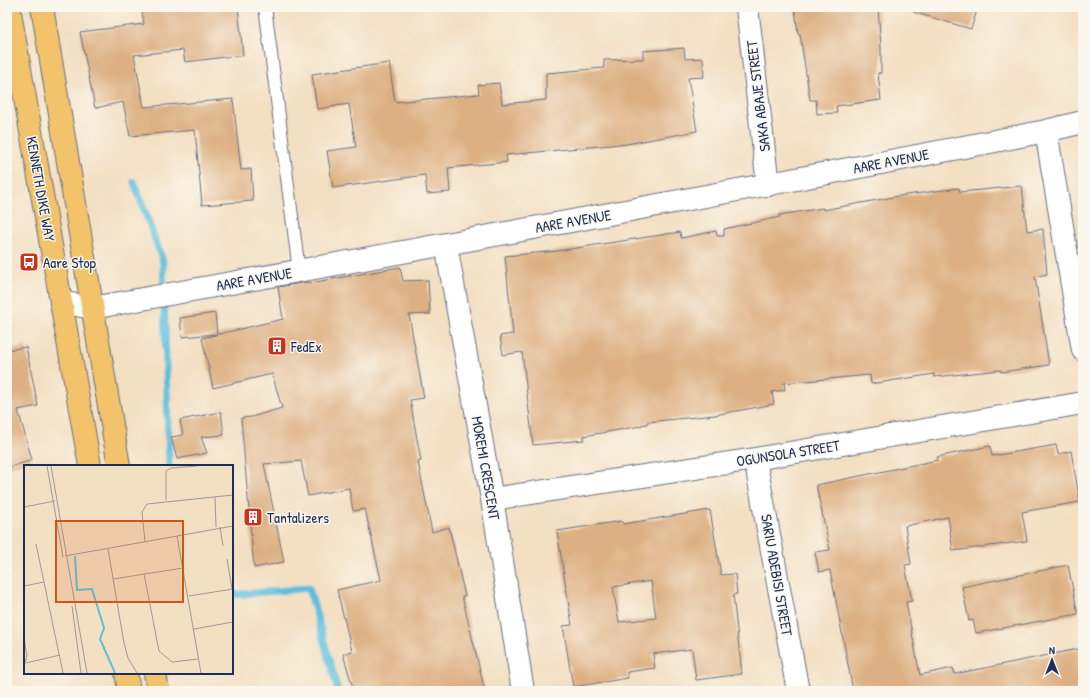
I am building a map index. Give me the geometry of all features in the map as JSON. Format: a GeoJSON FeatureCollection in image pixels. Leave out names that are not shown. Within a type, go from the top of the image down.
{"type":"FeatureCollection","features":[{"type":"Feature","properties":{"kind":"highway","name":"KENNETH DIKE WAY"},"geometry":{"type":"LineString","coordinates":[[8,7],[90,465]]}},
{"type":"Feature","properties":{"kind":"highway","name":"KENNETH DIKE WAY"},"geometry":{"type":"LineString","coordinates":[[42,7],[119,465]]}},
{"type":"Feature","properties":{"kind":"highway"},"geometry":{"type":"LineString","coordinates":[[126,674],[129,691]]}},
{"type":"Feature","properties":{"kind":"highway"},"geometry":{"type":"LineString","coordinates":[[155,674],[158,691]]}},
{"type":"Feature","properties":{"kind":"street","name":"SAKA ABAJE STREET"},"geometry":{"type":"LineString","coordinates":[[747,7],[768,185]]}},
{"type":"Feature","properties":{"kind":"street","name":"AARE AVENUE"},"geometry":{"type":"LineString","coordinates":[[61,302],[92,308],[446,245],[768,185],[1046,131],[1083,122]]}},
{"type":"Feature","properties":{"kind":"street"},"geometry":{"type":"LineString","coordinates":[[1046,131],[1083,350]]}},
{"type":"Feature","properties":{"kind":"street","name":"MOREMI CRESCENT"},"geometry":{"type":"LineString","coordinates":[[446,245],[492,499],[523,691]]}},
{"type":"Feature","properties":{"kind":"street","name":"OGUNSOLA STREET"},"geometry":{"type":"LineString","coordinates":[[492,499],[756,459],[1083,403]]}},
{"type":"Feature","properties":{"kind":"street","name":"SARIU ADEBISI STREET"},"geometry":{"type":"LineString","coordinates":[[756,459],[798,691]]}},
{"type":"Feature","properties":{"kind":"lane"},"geometry":{"type":"LineString","coordinates":[[265,7],[300,271]]}},
{"type":"Feature","properties":{"kind":"building"},"geometry":{"type":"Polygon","coordinates":[[[141,7],[238,7],[243,55],[185,62],[183,50],[134,55],[144,107],[233,99],[241,170],[251,169],[253,201],[202,205],[195,130],[130,136],[123,102],[95,108],[80,32],[144,24],[141,7]]]}},
{"type":"Feature","properties":{"kind":"building"},"geometry":{"type":"Polygon","coordinates":[[[812,7],[878,7],[881,73],[878,73],[881,100],[836,106],[837,113],[817,114],[816,100],[810,100],[795,9],[812,7]]]}},
{"type":"Feature","properties":{"kind":"building"},"geometry":{"type":"Polygon","coordinates":[[[914,7],[978,7],[971,29],[913,12],[914,7]]]}},
{"type":"Feature","properties":{"kind":"building"},"geometry":{"type":"Polygon","coordinates":[[[684,48],[685,59],[703,58],[704,77],[688,78],[697,131],[621,145],[506,155],[507,162],[448,168],[450,192],[427,194],[425,175],[333,188],[327,151],[356,147],[349,104],[317,109],[312,74],[389,63],[395,102],[479,94],[478,85],[499,83],[502,104],[546,100],[546,73],[604,68],[604,60],[643,59],[643,51],[684,48]]]}},
{"type":"Feature","properties":{"kind":"building"},"geometry":{"type":"Polygon","coordinates":[[[1022,186],[1027,231],[1043,229],[1047,274],[1035,277],[1049,365],[1001,372],[1001,370],[934,377],[934,374],[871,384],[870,375],[784,383],[785,390],[772,392],[774,404],[715,415],[647,422],[647,424],[641,426],[584,436],[584,440],[533,445],[522,352],[503,355],[500,336],[513,334],[505,256],[557,251],[680,232],[681,238],[716,231],[717,236],[724,236],[724,229],[780,217],[779,215],[823,208],[823,210],[899,196],[959,188],[960,192],[1022,186]]]}},
{"type":"Feature","properties":{"kind":"building"},"geometry":{"type":"Polygon","coordinates":[[[400,267],[403,281],[428,280],[430,314],[409,315],[424,398],[410,400],[421,461],[418,462],[432,532],[449,527],[465,596],[462,596],[485,691],[354,691],[343,654],[352,651],[337,590],[381,580],[365,509],[353,511],[349,488],[308,496],[301,461],[264,464],[284,562],[254,568],[241,418],[251,417],[282,408],[272,374],[213,388],[202,338],[283,319],[278,287],[310,283],[400,267]]]}},
{"type":"Feature","properties":{"kind":"building"},"geometry":{"type":"Polygon","coordinates":[[[215,313],[217,334],[182,337],[180,318],[215,313]]]}},
{"type":"Feature","properties":{"kind":"building"},"geometry":{"type":"Polygon","coordinates":[[[26,347],[38,406],[18,410],[32,460],[7,468],[7,350],[26,347]]]}},
{"type":"Feature","properties":{"kind":"building"},"geometry":{"type":"Polygon","coordinates":[[[221,412],[224,435],[201,437],[207,453],[177,459],[171,437],[183,435],[180,420],[221,412]]]}},
{"type":"Feature","properties":{"kind":"building"},"geometry":{"type":"Polygon","coordinates":[[[1056,445],[1058,454],[1071,451],[1080,502],[1022,512],[1027,541],[953,551],[948,517],[905,526],[911,564],[905,565],[912,601],[906,602],[920,675],[953,668],[955,674],[1083,648],[1083,691],[853,691],[830,570],[819,572],[815,552],[830,550],[816,485],[938,460],[937,457],[990,446],[992,456],[1056,445]]]}},
{"type":"Feature","properties":{"kind":"building"},"geometry":{"type":"Polygon","coordinates":[[[710,510],[721,575],[735,574],[737,594],[733,595],[742,674],[696,680],[692,649],[653,654],[655,668],[627,672],[628,678],[573,687],[563,626],[572,625],[557,531],[622,521],[623,524],[710,510]],[[651,581],[613,587],[619,622],[656,618],[651,581]]]}},
{"type":"Feature","properties":{"kind":"building"},"geometry":{"type":"Polygon","coordinates":[[[1068,565],[1078,614],[976,633],[973,620],[969,621],[962,587],[1068,565]]]}},
{"type":"Feature","properties":{"kind":"waterway"},"geometry":{"type":"LineString","coordinates":[[134,182],[163,261],[169,465]]}},
{"type":"Feature","properties":{"kind":"waterway"},"geometry":{"type":"LineString","coordinates":[[233,595],[309,588],[338,691]]}},
{"type":"Feature","properties":{"kind":"place","name":"Aare Stop"},"geometry":{"type":"Point","coordinates":[29,262]}},
{"type":"Feature","properties":{"kind":"place","name":"FedEx"},"geometry":{"type":"Point","coordinates":[277,346]}},
{"type":"Feature","properties":{"kind":"place","name":"Tantalizers"},"geometry":{"type":"Point","coordinates":[253,517]}}]}
